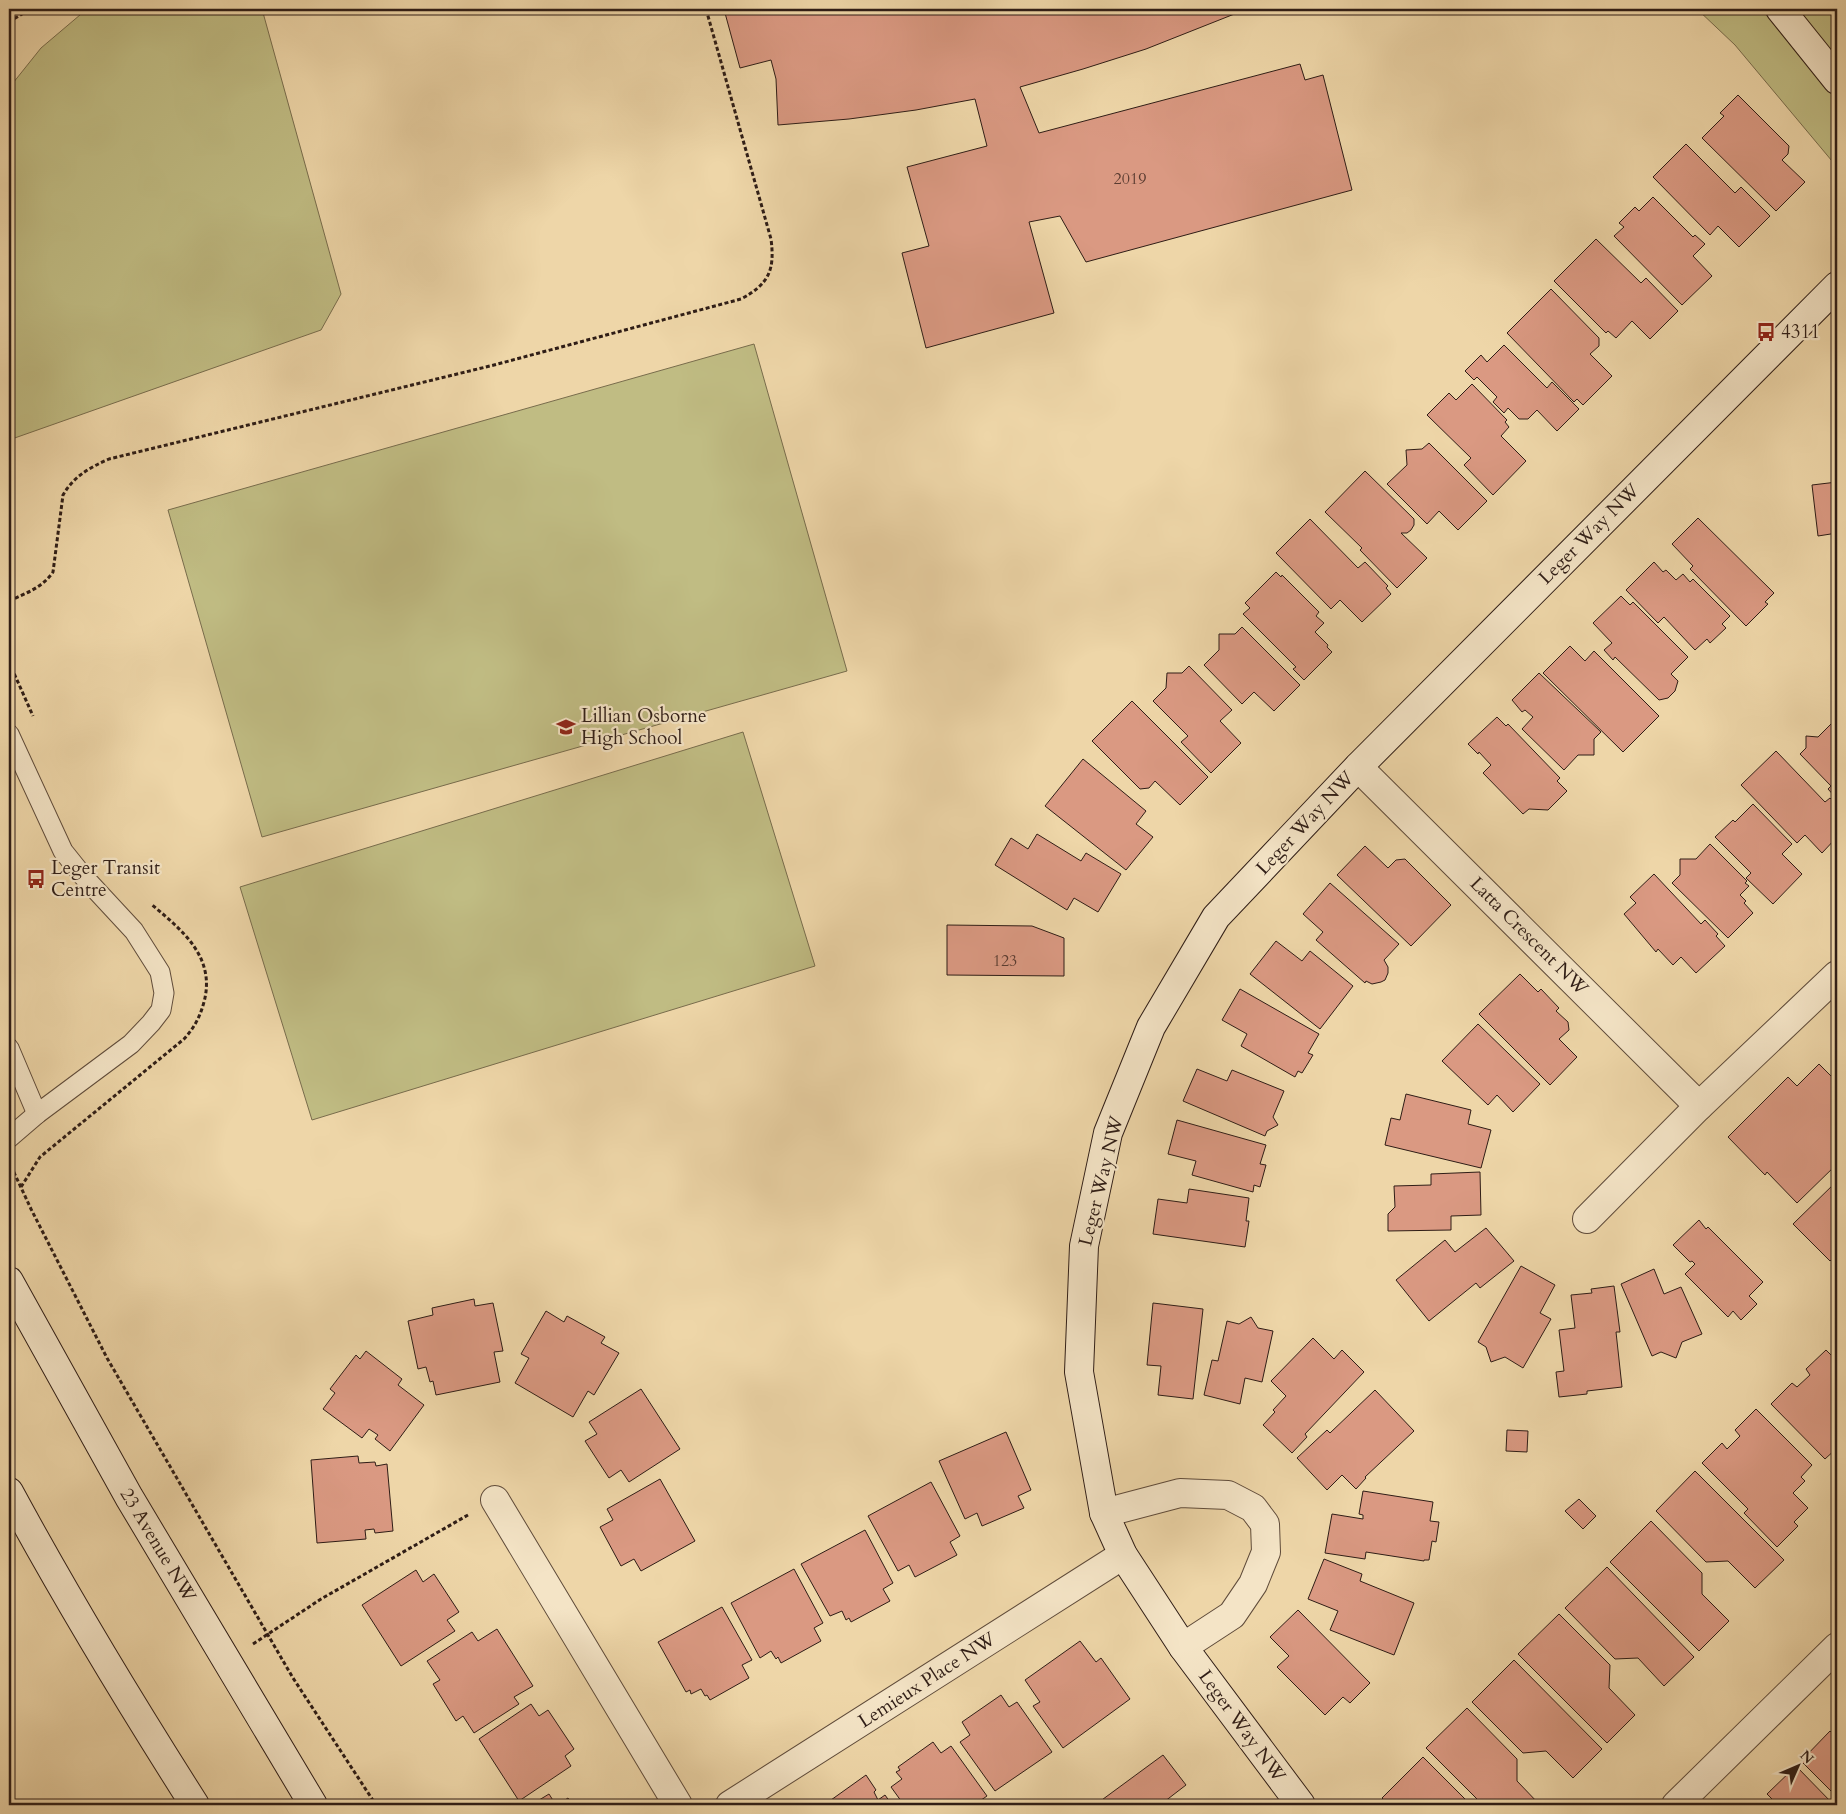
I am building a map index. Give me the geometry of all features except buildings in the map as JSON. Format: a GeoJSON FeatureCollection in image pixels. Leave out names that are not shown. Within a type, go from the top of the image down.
{"type":"FeatureCollection","features":[{"type":"Feature","properties":{"kind":"street"},"geometry":{"type":"LineString","coordinates":[[1780,9],[1837,80]]}},
{"type":"Feature","properties":{"kind":"street","name":"Leger Way NW"},"geometry":{"type":"LineString","coordinates":[[1301,1805],[1183,1646],[1123,1555],[1104,1513],[1079,1372],[1084,1246],[1108,1133],[1151,1027],[1216,917],[1358,767],[1837,286]]}},
{"type":"Feature","properties":{"kind":"street","name":"Latta Crescent NW"},"geometry":{"type":"LineString","coordinates":[[1358,767],[1699,1106]]}},
{"type":"Feature","properties":{"kind":"street"},"geometry":{"type":"LineString","coordinates":[[1587,1219],[1699,1106],[1836,980]]}},
{"type":"Feature","properties":{"kind":"street","name":"23 Avenue NW"},"geometry":{"type":"LineString","coordinates":[[9,1281],[129,1497],[313,1805]]}},
{"type":"Feature","properties":{"kind":"street"},"geometry":{"type":"LineString","coordinates":[[9,1492],[39,1548],[136,1713],[195,1805]]}},
{"type":"Feature","properties":{"kind":"street"},"geometry":{"type":"LineString","coordinates":[[1104,1513],[1180,1493],[1228,1495],[1253,1508],[1265,1524],[1266,1552],[1253,1584],[1232,1615],[1183,1646]]}},
{"type":"Feature","properties":{"kind":"street"},"geometry":{"type":"LineString","coordinates":[[495,1500],[678,1805]]}},
{"type":"Feature","properties":{"kind":"street","name":"Lemieux Place NW"},"geometry":{"type":"LineString","coordinates":[[730,1805],[1123,1555]]}},
{"type":"Feature","properties":{"kind":"street"},"geometry":{"type":"LineString","coordinates":[[1676,1805],[1837,1648]]}},
{"type":"Feature","properties":{"kind":"lane"},"geometry":{"type":"LineString","coordinates":[[9,734],[63,851],[83,876],[134,931],[160,972],[164,993],[161,1010],[151,1024],[131,1044],[37,1114],[9,1138]]}},
{"type":"Feature","properties":{"kind":"lane"},"geometry":{"type":"LineString","coordinates":[[9,1048],[37,1114]]}},
{"type":"Feature","properties":{"kind":"path"},"geometry":{"type":"LineString","coordinates":[[9,22],[30,9]]}},
{"type":"Feature","properties":{"kind":"path"},"geometry":{"type":"LineString","coordinates":[[9,600],[40,586],[53,572],[63,495],[69,485],[82,472],[108,459],[494,365],[741,299],[756,291],[766,280],[773,266],[771,239],[706,9]]}},
{"type":"Feature","properties":{"kind":"path"},"geometry":{"type":"LineString","coordinates":[[9,1160],[31,1209],[107,1358],[293,1678],[376,1805]]}},
{"type":"Feature","properties":{"kind":"path"},"geometry":{"type":"LineString","coordinates":[[227,1661],[321,1599],[495,1500]]}},
{"type":"Feature","properties":{"kind":"shaded area"},"geometry":{"type":"Polygon","coordinates":[[[87,9],[262,9],[341,294],[321,330],[9,440],[9,88],[41,48],[87,9]]]}},
{"type":"Feature","properties":{"kind":"shaded area"},"geometry":{"type":"Polygon","coordinates":[[[1697,9],[1837,9],[1837,157],[1832,161],[1735,45],[1697,9]]]}},
{"type":"Feature","properties":{"kind":"shaded area"},"geometry":{"type":"Polygon","coordinates":[[[754,344],[847,671],[262,837],[168,510],[754,344]]]}},
{"type":"Feature","properties":{"kind":"shaded area"},"geometry":{"type":"Polygon","coordinates":[[[743,732],[815,966],[312,1120],[240,887],[743,732]]]}},
{"type":"Feature","properties":{"kind":"place","name":"4311"},"geometry":{"type":"Point","coordinates":[1766,332]}},
{"type":"Feature","properties":{"kind":"place","name":"Lillian Osborne High School"},"geometry":{"type":"Point","coordinates":[566,727]}},
{"type":"Feature","properties":{"kind":"place","name":"Leger Transit Centre"},"geometry":{"type":"Point","coordinates":[36,879]}}]}
